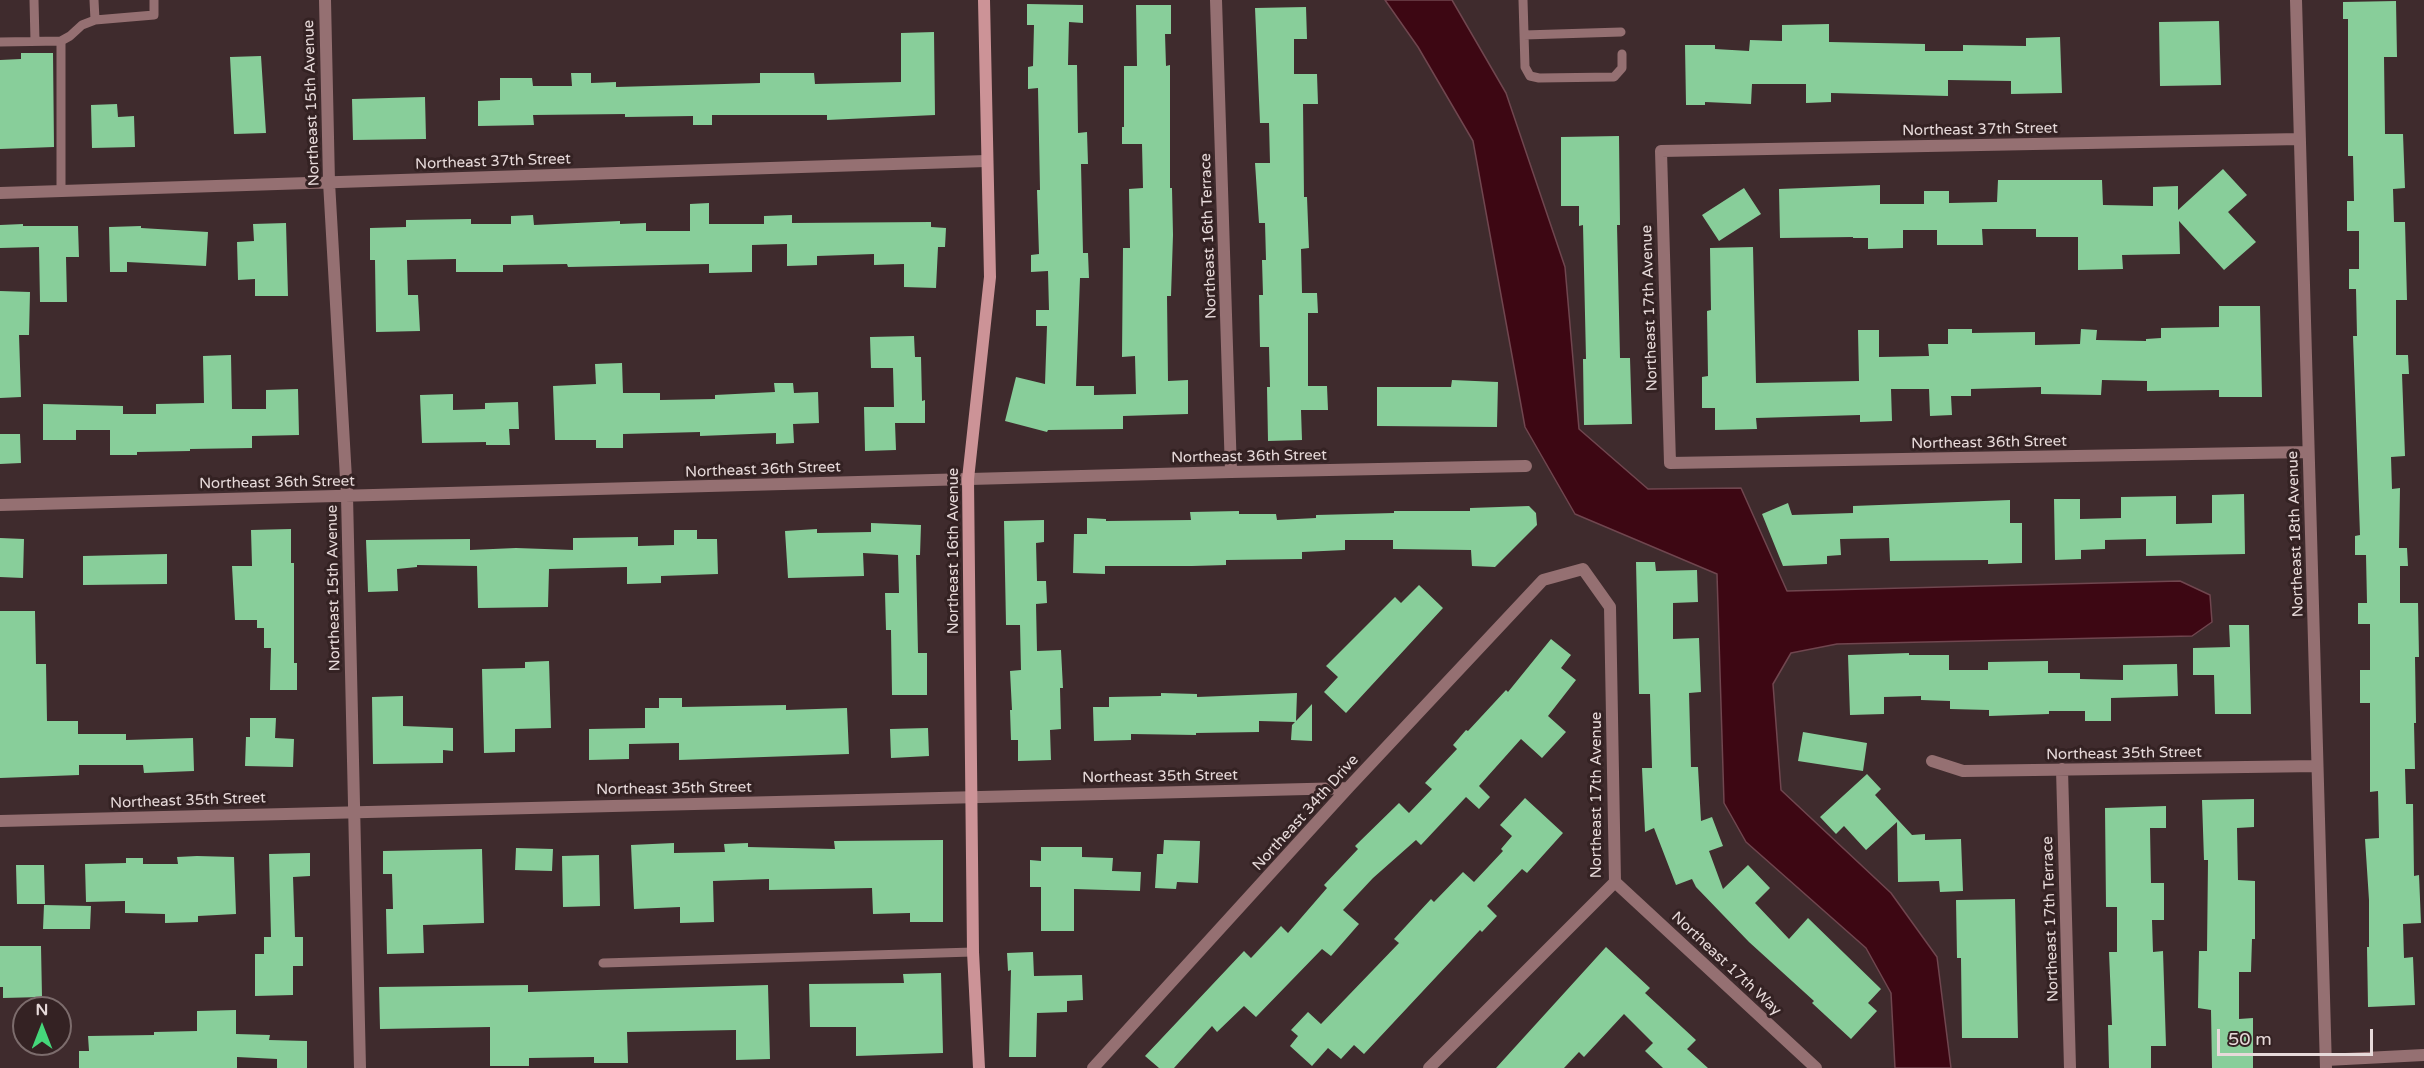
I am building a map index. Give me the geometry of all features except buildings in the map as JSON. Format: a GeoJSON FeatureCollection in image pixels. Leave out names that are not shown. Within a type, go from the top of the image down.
{"type":"FeatureCollection","features":[{"type":"Feature","properties":{"kind":"street","name":"Northeast 15th Avenue"},"geometry":{"type":"LineString","coordinates":[[325,0],[329,182],[347,496],[360,1068]]}},
{"type":"Feature","properties":{"kind":"street","name":"Northeast 16th Avenue"},"geometry":{"type":"LineString","coordinates":[[979,1068],[973,952],[970,797],[968,479],[990,277],[984,0]]}},
{"type":"Feature","properties":{"kind":"street","name":"Northeast 16th Terrace"},"geometry":{"type":"LineString","coordinates":[[1216,0],[1231,472]]}},
{"type":"Feature","properties":{"kind":"street","name":"Northeast 18th Avenue"},"geometry":{"type":"LineString","coordinates":[[2295,0],[2326,1064]]}},
{"type":"Feature","properties":{"kind":"street","name":"Northeast 37th Street"},"geometry":{"type":"LineString","coordinates":[[1661,151],[2300,139]]}},
{"type":"Feature","properties":{"kind":"street","name":"Northeast 17th Avenue"},"geometry":{"type":"LineString","coordinates":[[1661,151],[1670,463]]}},
{"type":"Feature","properties":{"kind":"street","name":"Northeast 37th Street"},"geometry":{"type":"LineString","coordinates":[[0,193],[986,161]]}},
{"type":"Feature","properties":{"kind":"street","name":"Northeast 36th Street"},"geometry":{"type":"LineString","coordinates":[[1670,463],[2308,452]]}},
{"type":"Feature","properties":{"kind":"street","name":"Northeast 36th Street"},"geometry":{"type":"LineString","coordinates":[[0,505],[1526,466]]}},
{"type":"Feature","properties":{"kind":"street","name":"Northeast 17th Avenue"},"geometry":{"type":"LineString","coordinates":[[1429,1068],[1615,882],[1610,607],[1583,569],[1543,580]]}},
{"type":"Feature","properties":{"kind":"street","name":"Northeast 34th Drive"},"geometry":{"type":"LineString","coordinates":[[1094,1068],[1348,788],[1543,580]]}},
{"type":"Feature","properties":{"kind":"street","name":"Northeast 35th Street"},"geometry":{"type":"LineString","coordinates":[[1932,760],[1964,771],[2318,766]]}},
{"type":"Feature","properties":{"kind":"street","name":"Northeast 17th Terrace"},"geometry":{"type":"LineString","coordinates":[[2062,769],[2070,1068]]}},
{"type":"Feature","properties":{"kind":"street","name":"Northeast 35th Street"},"geometry":{"type":"LineString","coordinates":[[0,821],[1348,788]]}},
{"type":"Feature","properties":{"kind":"street","name":"Northeast 17th Way"},"geometry":{"type":"LineString","coordinates":[[1615,882],[1816,1068]]}},
{"type":"Feature","properties":{"kind":"street"},"geometry":{"type":"LineString","coordinates":[[2326,1064],[2424,1055]]}},
{"type":"Feature","properties":{"kind":"lane"},"geometry":{"type":"LineString","coordinates":[[34,0],[35,41]]}},
{"type":"Feature","properties":{"kind":"lane"},"geometry":{"type":"LineString","coordinates":[[94,0],[95,20]]}},
{"type":"Feature","properties":{"kind":"lane"},"geometry":{"type":"LineString","coordinates":[[0,42],[61,41],[82,25],[95,20],[154,15],[154,0]]}},
{"type":"Feature","properties":{"kind":"lane"},"geometry":{"type":"LineString","coordinates":[[1523,0],[1525,67],[1530,76],[1539,78],[1614,77],[1622,68],[1622,54]]}},
{"type":"Feature","properties":{"kind":"lane"},"geometry":{"type":"LineString","coordinates":[[1524,35],[1621,33]]}},
{"type":"Feature","properties":{"kind":"lane"},"geometry":{"type":"LineString","coordinates":[[61,41],[61,191]]}},
{"type":"Feature","properties":{"kind":"lane"},"geometry":{"type":"LineString","coordinates":[[603,963],[973,952]]}},
{"type":"Feature","properties":{"kind":"shaded area"},"geometry":{"type":"Polygon","coordinates":[[[1385,0],[1452,0],[1506,93],[1565,267],[1579,429],[1648,489],[1741,488],[1787,591],[2180,581],[2210,595],[2212,622],[2192,636],[1837,644],[1791,653],[1773,684],[1781,790],[1891,893],[1937,957],[1951,1068],[1895,1068],[1891,993],[1866,948],[1746,842],[1724,803],[1717,574],[1575,514],[1525,427],[1473,141],[1418,47],[1385,0]]]}}]}
